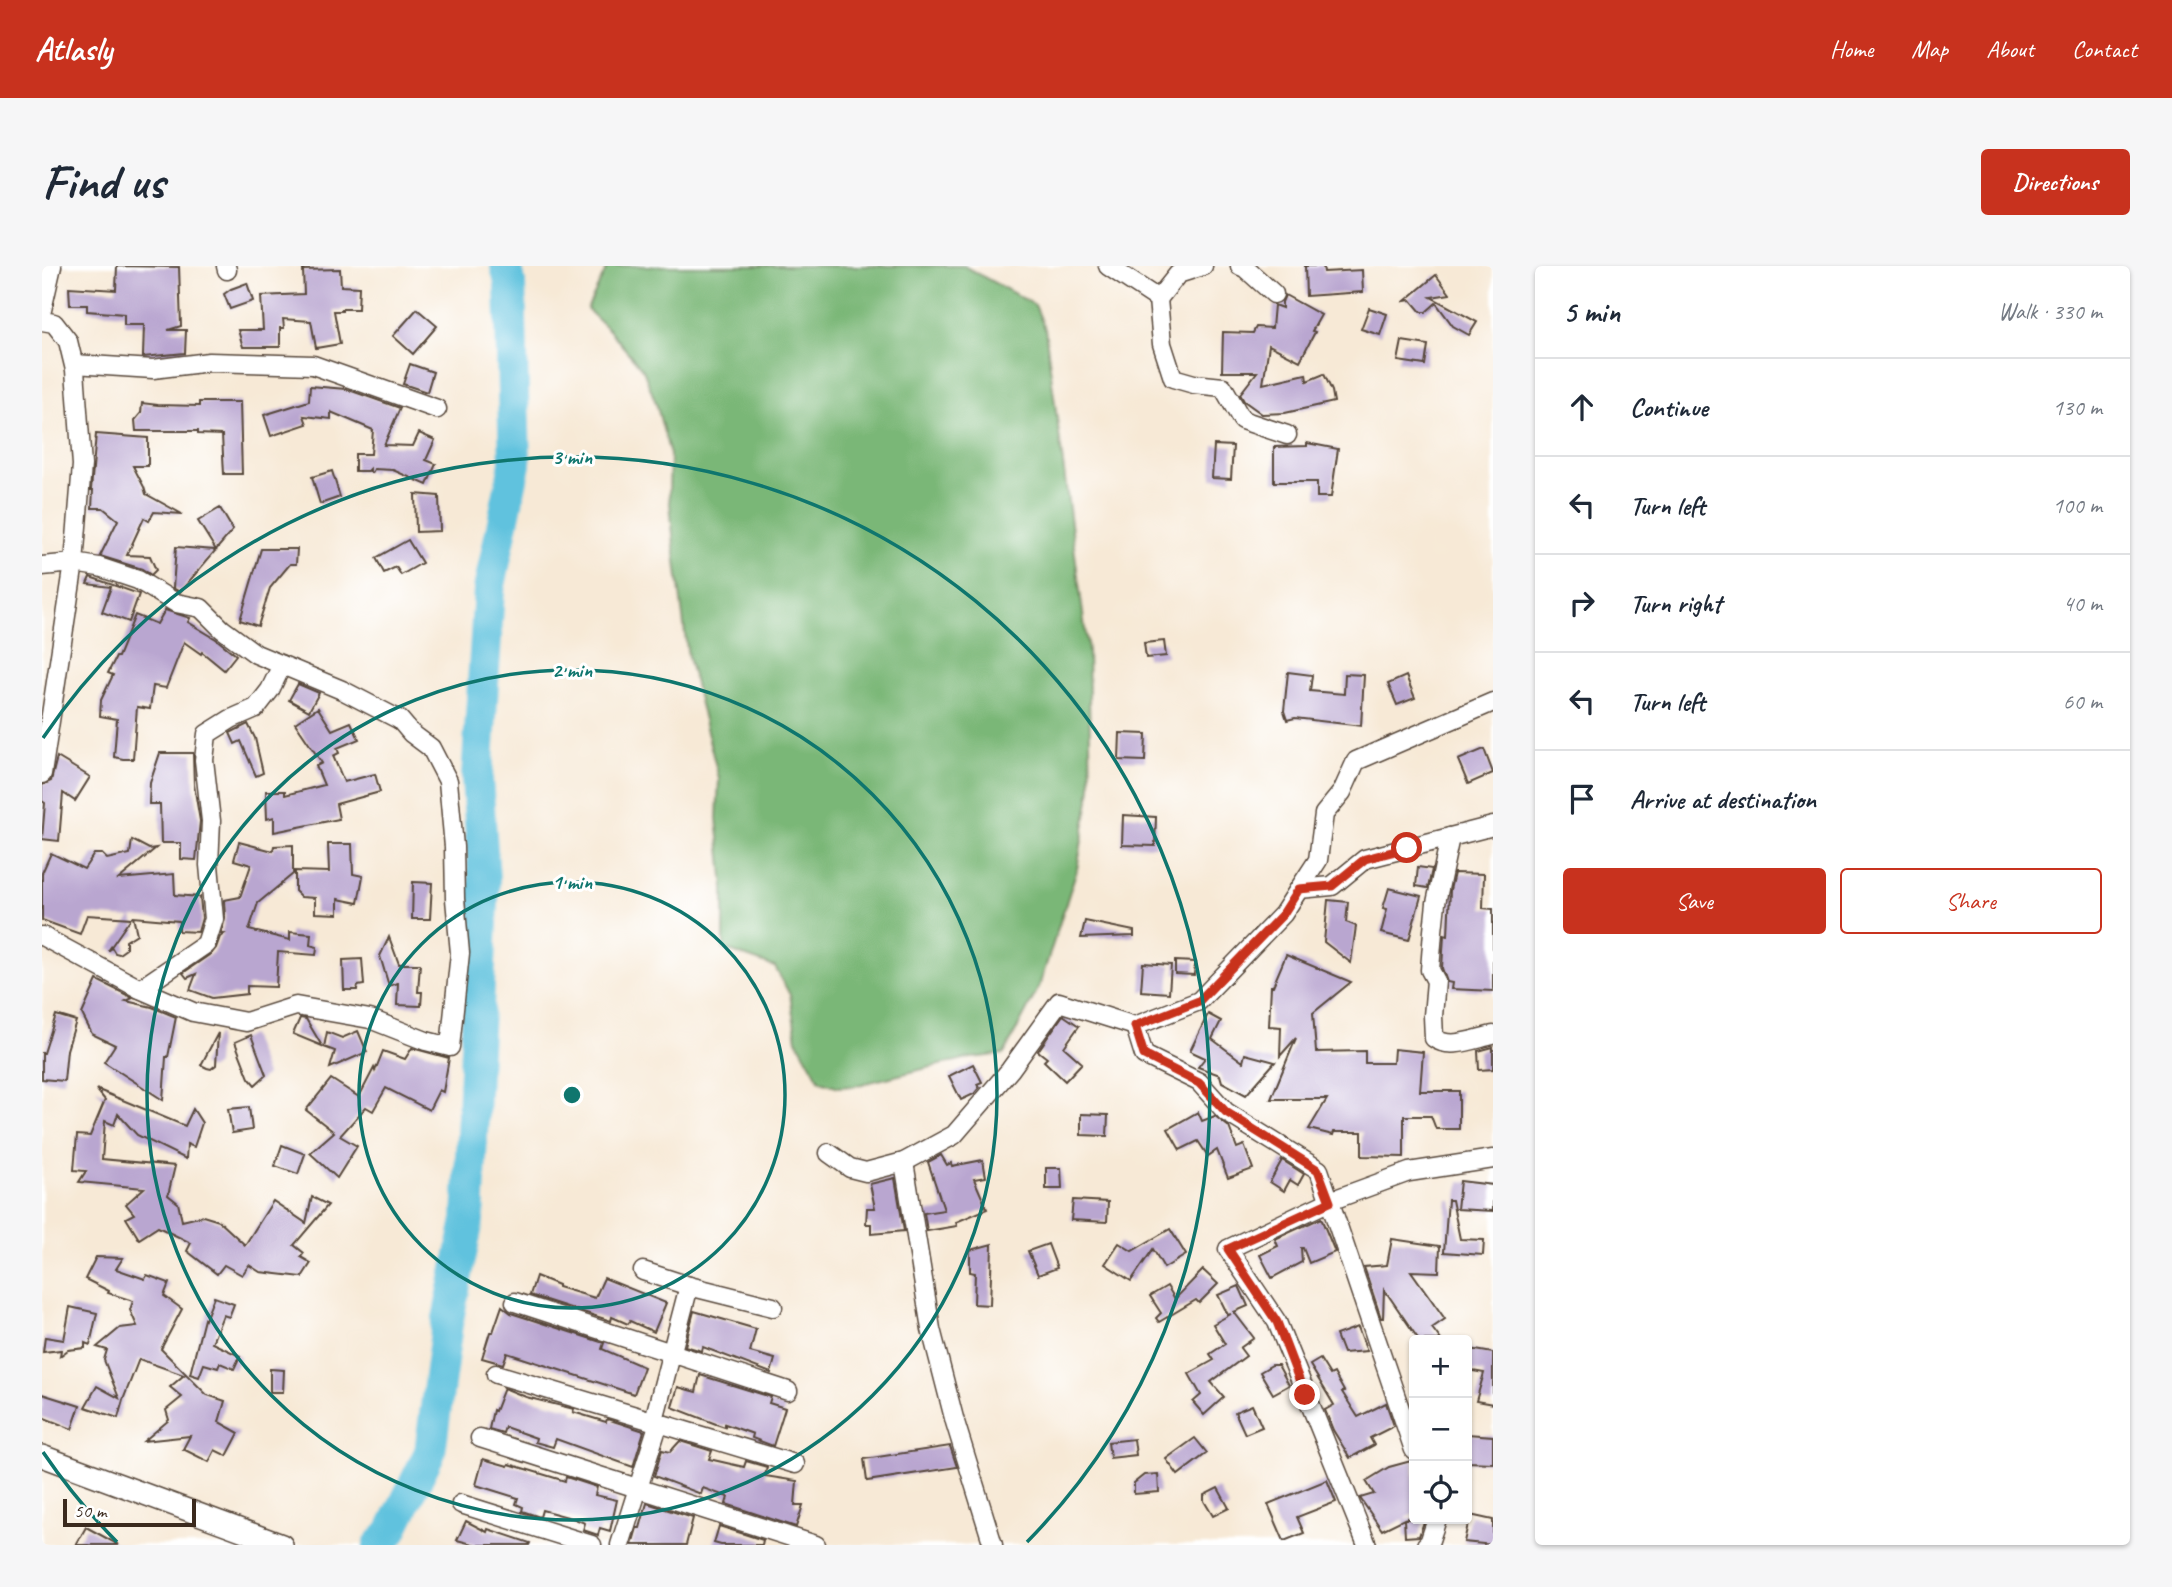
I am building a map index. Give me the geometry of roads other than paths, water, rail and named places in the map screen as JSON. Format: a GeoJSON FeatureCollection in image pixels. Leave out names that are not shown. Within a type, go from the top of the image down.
{"type":"FeatureCollection","features":[{"type":"Feature","properties":{"kind":"street"},"geometry":{"type":"LineString","coordinates":[[42,310],[52,266]]}},
{"type":"Feature","properties":{"kind":"street"},"geometry":{"type":"LineString","coordinates":[[1108,266],[1158,299]]}},
{"type":"Feature","properties":{"kind":"street"},"geometry":{"type":"LineString","coordinates":[[1203,266],[1178,274],[1158,299],[1162,344],[1173,378],[1194,384],[1223,387],[1242,420],[1287,435]]}},
{"type":"Feature","properties":{"kind":"street"},"geometry":{"type":"LineString","coordinates":[[1240,266],[1275,294]]}},
{"type":"Feature","properties":{"kind":"street"},"geometry":{"type":"LineString","coordinates":[[42,321],[54,323],[68,341],[74,365],[82,465],[74,563],[42,774]]}},
{"type":"Feature","properties":{"kind":"street"},"geometry":{"type":"LineString","coordinates":[[74,365],[153,369],[209,362],[313,365],[437,409]]}},
{"type":"Feature","properties":{"kind":"street"},"geometry":{"type":"LineString","coordinates":[[42,566],[74,563],[99,567],[138,579],[176,603],[201,608],[222,629],[256,654],[342,690],[400,720],[411,733],[431,748],[448,780],[460,953],[450,1047],[426,1041],[370,1019],[296,1006],[246,1022],[193,1012],[140,989],[42,936]]}},
{"type":"Feature","properties":{"kind":"street"},"geometry":{"type":"LineString","coordinates":[[140,989],[206,944],[214,919],[209,865],[211,821],[204,760],[207,734],[256,708],[270,690],[282,665]]}},
{"type":"Feature","properties":{"kind":"street"},"geometry":{"type":"LineString","coordinates":[[830,1153],[850,1167],[866,1172],[904,1162],[954,1135],[1010,1070],[1059,1002],[1135,1026],[1199,1001],[1283,914],[1318,860],[1324,814],[1342,792],[1356,761],[1493,702]]}},
{"type":"Feature","properties":{"kind":"street"},"geometry":{"type":"LineString","coordinates":[[1299,889],[1332,886],[1365,859],[1493,826]]}},
{"type":"Feature","properties":{"kind":"street"},"geometry":{"type":"LineString","coordinates":[[1450,837],[1433,930],[1430,970],[1436,981],[1434,1038],[1442,1044],[1455,1044],[1493,1034]]}},
{"type":"Feature","properties":{"kind":"street"},"geometry":{"type":"LineString","coordinates":[[1135,1026],[1144,1055],[1199,1083],[1226,1112],[1318,1170],[1409,1435]]}},
{"type":"Feature","properties":{"kind":"street"},"geometry":{"type":"LineString","coordinates":[[1367,1545],[1277,1322],[1228,1249],[1330,1202],[1409,1172],[1493,1159]]}},
{"type":"Feature","properties":{"kind":"street"},"geometry":{"type":"LineString","coordinates":[[904,1162],[931,1329],[955,1422],[993,1545]]}},
{"type":"Feature","properties":{"kind":"street"},"geometry":{"type":"LineString","coordinates":[[643,1270],[689,1286],[772,1307]]}},
{"type":"Feature","properties":{"kind":"street"},"geometry":{"type":"LineString","coordinates":[[620,1545],[656,1421],[689,1286]]}},
{"type":"Feature","properties":{"kind":"street"},"geometry":{"type":"LineString","coordinates":[[515,1303],[788,1391]]}},
{"type":"Feature","properties":{"kind":"street"},"geometry":{"type":"LineString","coordinates":[[496,1374],[795,1464]]}},
{"type":"Feature","properties":{"kind":"street"},"geometry":{"type":"LineString","coordinates":[[480,1438],[816,1545]]}},
{"type":"Feature","properties":{"kind":"street"},"geometry":{"type":"LineString","coordinates":[[42,1456],[282,1545]]}},
{"type":"Feature","properties":{"kind":"street"},"geometry":{"type":"LineString","coordinates":[[461,1504],[592,1545]]}},
{"type":"Feature","properties":{"kind":"street"},"geometry":{"type":"LineString","coordinates":[[1426,1545],[1435,1524]]}},
{"type":"Feature","properties":{"kind":"waterway"},"geometry":{"type":"LineString","coordinates":[[379,1545],[391,1532],[430,1452],[447,1324],[468,1220],[484,879],[477,778],[489,590],[515,464],[510,283],[506,266]]}}]}
